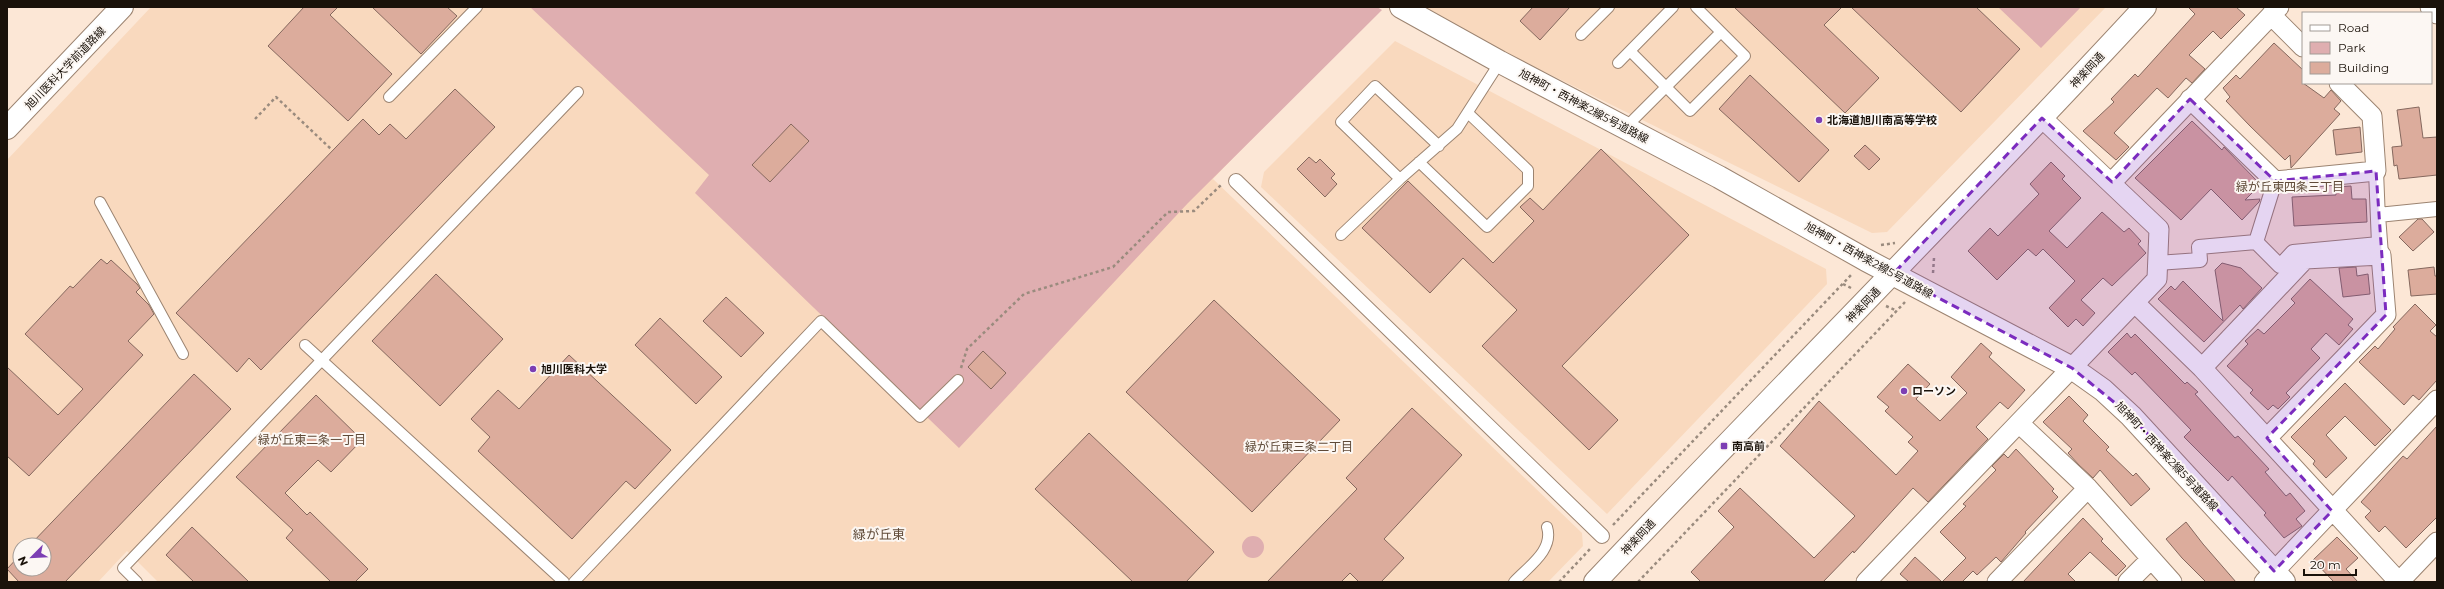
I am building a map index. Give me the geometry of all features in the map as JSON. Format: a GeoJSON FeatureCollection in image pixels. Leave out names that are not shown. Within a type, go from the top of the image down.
{"type":"FeatureCollection","features":[{"type":"Feature","properties":{"kind":"street","name":"旭川医科大学前道路線"},"geometry":{"type":"LineString","coordinates":[[7,128],[122,7]]}},
{"type":"Feature","properties":{"kind":"street","name":"旭神町・西神楽2線5号道路線"},"geometry":{"type":"LineString","coordinates":[[1402,7],[1500,62],[1719,177],[1866,260],[2072,368],[2103,390],[2131,416],[2274,578]]}},
{"type":"Feature","properties":{"kind":"street","name":"神楽岡通"},"geometry":{"type":"LineString","coordinates":[[1595,582],[1724,446],[1893,274],[2042,118],[2145,7]]}},
{"type":"Feature","properties":{"kind":"street"},"geometry":{"type":"LineString","coordinates":[[2430,7],[2437,14]]}},
{"type":"Feature","properties":{"kind":"street"},"geometry":{"type":"LineString","coordinates":[[2112,182],[2275,11],[2302,46]]}},
{"type":"Feature","properties":{"kind":"street"},"geometry":{"type":"LineString","coordinates":[[2267,438],[2386,315],[2380,250],[2372,116],[2340,84]]}},
{"type":"Feature","properties":{"kind":"street"},"geometry":{"type":"LineString","coordinates":[[2190,99],[2275,181]]}},
{"type":"Feature","properties":{"kind":"street"},"geometry":{"type":"LineString","coordinates":[[1866,582],[2020,424],[2157,279],[2159,229],[2112,182],[2042,118]]}},
{"type":"Feature","properties":{"kind":"street"},"geometry":{"type":"LineString","coordinates":[[2275,181],[2376,170]]}},
{"type":"Feature","properties":{"kind":"street"},"geometry":{"type":"LineString","coordinates":[[1236,180],[1602,536]]}},
{"type":"Feature","properties":{"kind":"street"},"geometry":{"type":"LineString","coordinates":[[2256,242],[2275,181]]}},
{"type":"Feature","properties":{"kind":"street"},"geometry":{"type":"LineString","coordinates":[[2378,215],[2437,209]]}},
{"type":"Feature","properties":{"kind":"street"},"geometry":{"type":"LineString","coordinates":[[2256,242],[2280,266],[2293,252],[2380,250]]}},
{"type":"Feature","properties":{"kind":"street"},"geometry":{"type":"LineString","coordinates":[[2157,263],[2200,260],[2199,247],[2256,242]]}},
{"type":"Feature","properties":{"kind":"street"},"geometry":{"type":"LineString","coordinates":[[2202,368],[2305,259],[2380,250]]}},
{"type":"Feature","properties":{"kind":"street"},"geometry":{"type":"LineString","coordinates":[[2135,303],[2202,368],[2332,511],[2399,582],[2437,542]]}},
{"type":"Feature","properties":{"kind":"street"},"geometry":{"type":"LineString","coordinates":[[2274,578],[2332,511],[2437,400]]}},
{"type":"Feature","properties":{"kind":"street"},"geometry":{"type":"LineString","coordinates":[[2020,424],[2088,488],[2172,582]]}},
{"type":"Feature","properties":{"kind":"street"},"geometry":{"type":"LineString","coordinates":[[1997,582],[2088,488]]}},
{"type":"Feature","properties":{"kind":"street"},"geometry":{"type":"LineString","coordinates":[[2128,582],[2151,559]]}},
{"type":"Feature","properties":{"kind":"lane"},"geometry":{"type":"LineString","coordinates":[[389,97],[477,7]]}},
{"type":"Feature","properties":{"kind":"lane"},"geometry":{"type":"LineString","coordinates":[[1581,36],[1609,7]]}},
{"type":"Feature","properties":{"kind":"lane"},"geometry":{"type":"LineString","coordinates":[[1618,63],[1673,7]]}},
{"type":"Feature","properties":{"kind":"lane"},"geometry":{"type":"LineString","coordinates":[[1630,51],[1690,111],[1745,56],[1696,7]]}},
{"type":"Feature","properties":{"kind":"lane"},"geometry":{"type":"LineString","coordinates":[[1625,128],[1721,32]]}},
{"type":"Feature","properties":{"kind":"lane"},"geometry":{"type":"LineString","coordinates":[[1341,235],[1400,179],[1457,129],[1500,62]]}},
{"type":"Feature","properties":{"kind":"lane"},"geometry":{"type":"LineString","coordinates":[[1400,179],[1341,122],[1375,86],[1439,146]]}},
{"type":"Feature","properties":{"kind":"lane"},"geometry":{"type":"LineString","coordinates":[[137,582],[122,568],[578,92]]}},
{"type":"Feature","properties":{"kind":"lane"},"geometry":{"type":"LineString","coordinates":[[1419,162],[1487,227],[1528,186],[1528,170],[1468,113]]}},
{"type":"Feature","properties":{"kind":"lane"},"geometry":{"type":"LineString","coordinates":[[100,202],[183,354]]}},
{"type":"Feature","properties":{"kind":"lane"},"geometry":{"type":"LineString","coordinates":[[574,582],[821,321],[920,417],[958,380]]}},
{"type":"Feature","properties":{"kind":"lane"},"geometry":{"type":"LineString","coordinates":[[305,345],[564,582]]}},
{"type":"Feature","properties":{"kind":"lane"},"geometry":{"type":"LineString","coordinates":[[1514,582],[1545,550],[1550,538],[1547,527]]}},
{"type":"Feature","properties":{"kind":"path"},"geometry":{"type":"LineString","coordinates":[[255,119],[276,97],[331,149]]}},
{"type":"Feature","properties":{"kind":"path"},"geometry":{"type":"LineString","coordinates":[[958,380],[967,349],[1024,294],[1113,267],[1168,212],[1194,211],[1222,183],[1236,180]]}},
{"type":"Feature","properties":{"kind":"path"},"geometry":{"type":"LineString","coordinates":[[1558,582],[1880,245],[1893,242]]}},
{"type":"Feature","properties":{"kind":"path"},"geometry":{"type":"LineString","coordinates":[[1638,582],[1933,274],[1934,254]]}},
{"type":"Feature","properties":{"kind":"highlighted area"},"geometry":{"type":"Polygon","coordinates":[[[2190,99],[2275,181],[2376,171],[2386,315],[2267,438],[2332,511],[2274,571],[2131,416],[2072,368],[1893,274],[2042,118],[2112,182],[2190,99]]]}},
{"type":"Feature","properties":{"kind":"shaded area","name":"旭川医科大学"},"geometry":{"type":"Polygon","coordinates":[[[151,7],[1377,7],[1213,179],[1582,533],[1583,546],[1548,582],[158,582],[127,551],[98,582],[7,582],[7,160],[151,7]]]}},
{"type":"Feature","properties":{"kind":"shaded area","name":"北海道旭川南高等学校"},"geometry":{"type":"Polygon","coordinates":[[[1413,7],[2106,7],[1887,232],[1872,233],[1413,7]]]}},
{"type":"Feature","properties":{"kind":"shaded area"},"geometry":{"type":"Polygon","coordinates":[[[1395,41],[1826,269],[1827,284],[1607,514],[1261,187],[1264,172],[1395,41]]]}},
{"type":"Feature","properties":{"kind":"green space"},"geometry":{"type":"Polygon","coordinates":[[[530,7],[1377,7],[1382,10],[1188,203],[959,448],[695,193],[709,175],[530,7]]]}},
{"type":"Feature","properties":{"kind":"green space"},"geometry":{"type":"Polygon","coordinates":[[[1998,7],[2081,7],[2041,48],[1998,7]]]}},
{"type":"Feature","properties":{"kind":"green space"},"geometry":{"type":"Polygon","coordinates":[[[1253,536],[1261,539],[1264,547],[1261,555],[1253,558],[1245,555],[1242,547],[1245,539],[1253,536]]]}},
{"type":"Feature","properties":{"kind":"building"},"geometry":{"type":"Polygon","coordinates":[[[304,7],[338,7],[330,15],[392,74],[348,121],[268,46],[304,7]]]}},
{"type":"Feature","properties":{"kind":"building"},"geometry":{"type":"Polygon","coordinates":[[[372,7],[447,7],[457,16],[421,54],[372,7]]]}},
{"type":"Feature","properties":{"kind":"building"},"geometry":{"type":"Polygon","coordinates":[[[1533,7],[1570,7],[1540,40],[1520,21],[1533,7]]]}},
{"type":"Feature","properties":{"kind":"building"},"geometry":{"type":"Polygon","coordinates":[[[1734,7],[1842,7],[1824,25],[1879,78],[1845,113],[1734,7]]]}},
{"type":"Feature","properties":{"kind":"building"},"geometry":{"type":"Polygon","coordinates":[[[1851,7],[1976,7],[2020,49],[1961,112],[1851,7]]]}},
{"type":"Feature","properties":{"kind":"building"},"geometry":{"type":"Polygon","coordinates":[[[2188,7],[2236,7],[2245,15],[2221,39],[2213,31],[2189,55],[2205,69],[2192,83],[2186,78],[2168,98],[2157,88],[2114,133],[2129,147],[2116,160],[2083,131],[2114,102],[2111,99],[2135,74],[2138,77],[2195,14],[2188,7]]]}},
{"type":"Feature","properties":{"kind":"building"},"geometry":{"type":"Polygon","coordinates":[[[2274,43],[2302,69],[2302,84],[2304,84],[2324,98],[2331,90],[2341,101],[2334,109],[2340,114],[2291,168],[2290,155],[2285,160],[2226,101],[2230,97],[2223,88],[2236,75],[2240,79],[2274,43]]]}},
{"type":"Feature","properties":{"kind":"building"},"geometry":{"type":"Polygon","coordinates":[[[1750,75],[1829,150],[1799,182],[1719,109],[1750,75]]]}},
{"type":"Feature","properties":{"kind":"building"},"geometry":{"type":"Polygon","coordinates":[[[455,89],[495,127],[261,370],[249,358],[237,372],[176,313],[363,119],[379,135],[390,124],[406,139],[455,89]]]}},
{"type":"Feature","properties":{"kind":"building"},"geometry":{"type":"Polygon","coordinates":[[[2419,107],[2423,138],[2437,137],[2437,175],[2399,179],[2397,165],[2394,166],[2392,147],[2402,146],[2397,110],[2419,107]]]}},
{"type":"Feature","properties":{"kind":"building"},"geometry":{"type":"Polygon","coordinates":[[[2192,121],[2222,150],[2224,147],[2258,182],[2258,187],[2245,200],[2260,199],[2259,202],[2242,220],[2211,189],[2181,220],[2135,178],[2192,121]]]}},
{"type":"Feature","properties":{"kind":"building"},"geometry":{"type":"Polygon","coordinates":[[[791,124],[809,141],[770,182],[752,165],[791,124]]]}},
{"type":"Feature","properties":{"kind":"building"},"geometry":{"type":"Polygon","coordinates":[[[2360,127],[2362,152],[2336,155],[2333,130],[2360,127]]]}},
{"type":"Feature","properties":{"kind":"building"},"geometry":{"type":"Polygon","coordinates":[[[1865,145],[1880,159],[1869,170],[1854,156],[1865,145]]]}},
{"type":"Feature","properties":{"kind":"building"},"geometry":{"type":"Polygon","coordinates":[[[1601,149],[1689,235],[1562,366],[1618,420],[1589,450],[1482,346],[1517,310],[1463,258],[1430,293],[1362,228],[1408,181],[1493,263],[1534,221],[1520,207],[1530,198],[1543,210],[1601,149]]]}},
{"type":"Feature","properties":{"kind":"building"},"geometry":{"type":"Polygon","coordinates":[[[1309,157],[1316,163],[1320,159],[1335,174],[1331,178],[1337,184],[1325,197],[1297,169],[1309,157]]]}},
{"type":"Feature","properties":{"kind":"building"},"geometry":{"type":"Polygon","coordinates":[[[2051,162],[2065,176],[2062,179],[2081,198],[2049,231],[2067,248],[2102,212],[2124,232],[2129,228],[2141,241],[2138,244],[2146,253],[2112,286],[2103,278],[2081,300],[2095,313],[2083,326],[2076,319],[2068,327],[2049,308],[2075,281],[2043,249],[2036,256],[2028,249],[1997,280],[1968,251],[1990,228],[1998,236],[2039,194],[2030,184],[2051,162]]]}},
{"type":"Feature","properties":{"kind":"building"},"geometry":{"type":"Polygon","coordinates":[[[2351,186],[2352,199],[2366,199],[2367,222],[2294,226],[2292,197],[2336,195],[2335,187],[2351,186]]]}},
{"type":"Feature","properties":{"kind":"building"},"geometry":{"type":"Polygon","coordinates":[[[2418,219],[2422,219],[2434,232],[2413,251],[2399,237],[2418,219]]]}},
{"type":"Feature","properties":{"kind":"building"},"geometry":{"type":"Polygon","coordinates":[[[101,259],[107,264],[111,260],[137,284],[140,288],[136,292],[149,305],[154,314],[128,341],[143,355],[29,476],[7,456],[7,367],[58,415],[83,389],[25,334],[70,286],[73,288],[101,259]]]}},
{"type":"Feature","properties":{"kind":"building"},"geometry":{"type":"Polygon","coordinates":[[[2222,263],[2241,268],[2262,288],[2243,309],[2240,305],[2204,342],[2158,299],[2171,286],[2175,290],[2183,281],[2223,321],[2215,270],[2222,263]]]}},
{"type":"Feature","properties":{"kind":"building"},"geometry":{"type":"Polygon","coordinates":[[[2356,267],[2357,276],[2368,274],[2370,294],[2343,297],[2339,268],[2356,267]]]}},
{"type":"Feature","properties":{"kind":"building"},"geometry":{"type":"Polygon","coordinates":[[[2434,267],[2435,276],[2437,276],[2437,294],[2411,296],[2408,270],[2434,267]]]}},
{"type":"Feature","properties":{"kind":"building"},"geometry":{"type":"Polygon","coordinates":[[[436,274],[503,339],[440,406],[372,341],[436,274]]]}},
{"type":"Feature","properties":{"kind":"building"},"geometry":{"type":"Polygon","coordinates":[[[2310,279],[2353,319],[2348,325],[2353,329],[2339,345],[2326,333],[2311,349],[2320,358],[2286,393],[2290,397],[2278,409],[2273,405],[2268,410],[2250,393],[2253,390],[2227,366],[2248,344],[2245,341],[2258,329],[2264,334],[2295,303],[2291,299],[2310,279]]]}},
{"type":"Feature","properties":{"kind":"building"},"geometry":{"type":"Polygon","coordinates":[[[726,297],[764,333],[741,357],[703,321],[726,297]]]}},
{"type":"Feature","properties":{"kind":"building"},"geometry":{"type":"Polygon","coordinates":[[[1214,300],[1340,420],[1252,512],[1126,392],[1214,300]]]}},
{"type":"Feature","properties":{"kind":"building"},"geometry":{"type":"Polygon","coordinates":[[[2415,304],[2436,325],[2430,331],[2437,337],[2437,380],[2419,400],[2413,395],[2404,405],[2359,362],[2375,346],[2378,349],[2395,329],[2393,327],[2415,304]]]}},
{"type":"Feature","properties":{"kind":"building"},"geometry":{"type":"Polygon","coordinates":[[[660,318],[722,377],[696,404],[635,345],[660,318]]]}},
{"type":"Feature","properties":{"kind":"building"},"geometry":{"type":"Polygon","coordinates":[[[2127,333],[2131,338],[2135,334],[2185,384],[2187,382],[2198,392],[2195,394],[2235,438],[2238,436],[2269,469],[2265,472],[2286,496],[2290,493],[2305,511],[2296,519],[2302,526],[2284,538],[2264,515],[2266,513],[2232,476],[2228,481],[2184,437],[2191,430],[2135,372],[2132,375],[2108,352],[2127,333]]]}},
{"type":"Feature","properties":{"kind":"building"},"geometry":{"type":"Polygon","coordinates":[[[1981,343],[1992,353],[1989,357],[2025,390],[2008,409],[2000,402],[1976,427],[1988,439],[1928,502],[1913,488],[1854,553],[1853,551],[1823,582],[1701,582],[1691,572],[1734,527],[1718,511],[1740,488],[1814,558],[1855,516],[1780,446],[1819,401],[1896,475],[1918,451],[1908,442],[1913,437],[1885,411],[1889,407],[1877,397],[1908,364],[1930,384],[1916,399],[1940,421],[1967,393],[1951,377],[1981,343]]]}},
{"type":"Feature","properties":{"kind":"building"},"geometry":{"type":"Polygon","coordinates":[[[983,351],[1006,373],[991,389],[968,367],[983,351]]]}},
{"type":"Feature","properties":{"kind":"building"},"geometry":{"type":"Polygon","coordinates":[[[569,355],[671,450],[635,489],[626,481],[572,539],[478,451],[490,437],[471,419],[498,390],[519,409],[569,355]]]}},
{"type":"Feature","properties":{"kind":"building"},"geometry":{"type":"Polygon","coordinates":[[[194,374],[231,409],[65,582],[19,582],[14,577],[52,577],[52,537],[38,537],[194,374]]]}},
{"type":"Feature","properties":{"kind":"building"},"geometry":{"type":"Polygon","coordinates":[[[2345,383],[2391,430],[2375,446],[2345,416],[2326,435],[2347,458],[2326,478],[2313,464],[2315,461],[2291,437],[2345,383]]]}},
{"type":"Feature","properties":{"kind":"building"},"geometry":{"type":"Polygon","coordinates":[[[316,395],[362,440],[331,472],[318,460],[285,493],[307,515],[310,512],[368,569],[355,582],[331,582],[286,538],[293,530],[236,477],[316,395]]]}},
{"type":"Feature","properties":{"kind":"building"},"geometry":{"type":"Polygon","coordinates":[[[2069,396],[2088,415],[2083,421],[2109,447],[2106,450],[2133,476],[2136,473],[2150,489],[2131,506],[2100,470],[2093,478],[2079,465],[2068,453],[2072,449],[2043,422],[2069,396]]]}},
{"type":"Feature","properties":{"kind":"building"},"geometry":{"type":"Polygon","coordinates":[[[1412,408],[1462,455],[1384,539],[1404,558],[1381,582],[1359,582],[1350,573],[1341,582],[1267,582],[1357,489],[1346,478],[1412,408]]]}},
{"type":"Feature","properties":{"kind":"building"},"geometry":{"type":"Polygon","coordinates":[[[2437,426],[2437,517],[2406,548],[2385,526],[2379,532],[2365,517],[2371,511],[2361,502],[2403,456],[2407,459],[2437,426]]]}},
{"type":"Feature","properties":{"kind":"building"},"geometry":{"type":"Polygon","coordinates":[[[1089,433],[1214,552],[1186,582],[1133,582],[1035,489],[1089,433]]]}},
{"type":"Feature","properties":{"kind":"building"},"geometry":{"type":"Polygon","coordinates":[[[2016,449],[2054,489],[2052,491],[2058,497],[2025,532],[2026,533],[2001,562],[1996,557],[1977,575],[1973,571],[1962,582],[1942,582],[1966,558],[1940,532],[1966,506],[1963,504],[1996,470],[1992,466],[2004,454],[2008,458],[2016,449]]]}},
{"type":"Feature","properties":{"kind":"building"},"geometry":{"type":"Polygon","coordinates":[[[2083,518],[2103,539],[2101,541],[2126,566],[2116,576],[2090,552],[2068,574],[2076,582],[2023,582],[2083,518]]]}},
{"type":"Feature","properties":{"kind":"building"},"geometry":{"type":"Polygon","coordinates":[[[2186,522],[2236,582],[2206,582],[2182,558],[2166,539],[2186,522]]]}},
{"type":"Feature","properties":{"kind":"building"},"geometry":{"type":"Polygon","coordinates":[[[192,527],[249,582],[194,582],[166,555],[192,527]]]}},
{"type":"Feature","properties":{"kind":"building"},"geometry":{"type":"Polygon","coordinates":[[[2337,537],[2358,558],[2346,569],[2358,582],[2334,582],[2313,560],[2337,537]]]}},
{"type":"Feature","properties":{"kind":"building"},"geometry":{"type":"Polygon","coordinates":[[[1915,557],[1942,582],[1909,582],[1900,574],[1915,557]]]}},
{"type":"Feature","properties":{"kind":"building"},"geometry":{"type":"Polygon","coordinates":[[[12,564],[12,574],[7,569],[12,564]]]}},
{"type":"Feature","properties":{"kind":"place","name":"北海道旭川南高等学校"},"geometry":{"type":"Point","coordinates":[1819,120]}},
{"type":"Feature","properties":{"kind":"place","name":"旭川医科大学"},"geometry":{"type":"Point","coordinates":[533,369]}},
{"type":"Feature","properties":{"kind":"place","name":"ローソン"},"geometry":{"type":"Point","coordinates":[1904,391]}},
{"type":"Feature","properties":{"kind":"place","name":"南高前"},"geometry":{"type":"Point","coordinates":[1724,446]}},
{"type":"Feature","properties":{"kind":"district","name":"緑が丘東四条三丁目"},"geometry":{"type":"Point","coordinates":[2290,186]}},
{"type":"Feature","properties":{"kind":"district","name":"緑が丘東二条一丁目"},"geometry":{"type":"Point","coordinates":[312,439]}},
{"type":"Feature","properties":{"kind":"district","name":"緑が丘東三条二丁目"},"geometry":{"type":"Point","coordinates":[1299,446]}},
{"type":"Feature","properties":{"kind":"district","name":"緑が丘東"},"geometry":{"type":"Point","coordinates":[879,534]}}]}
